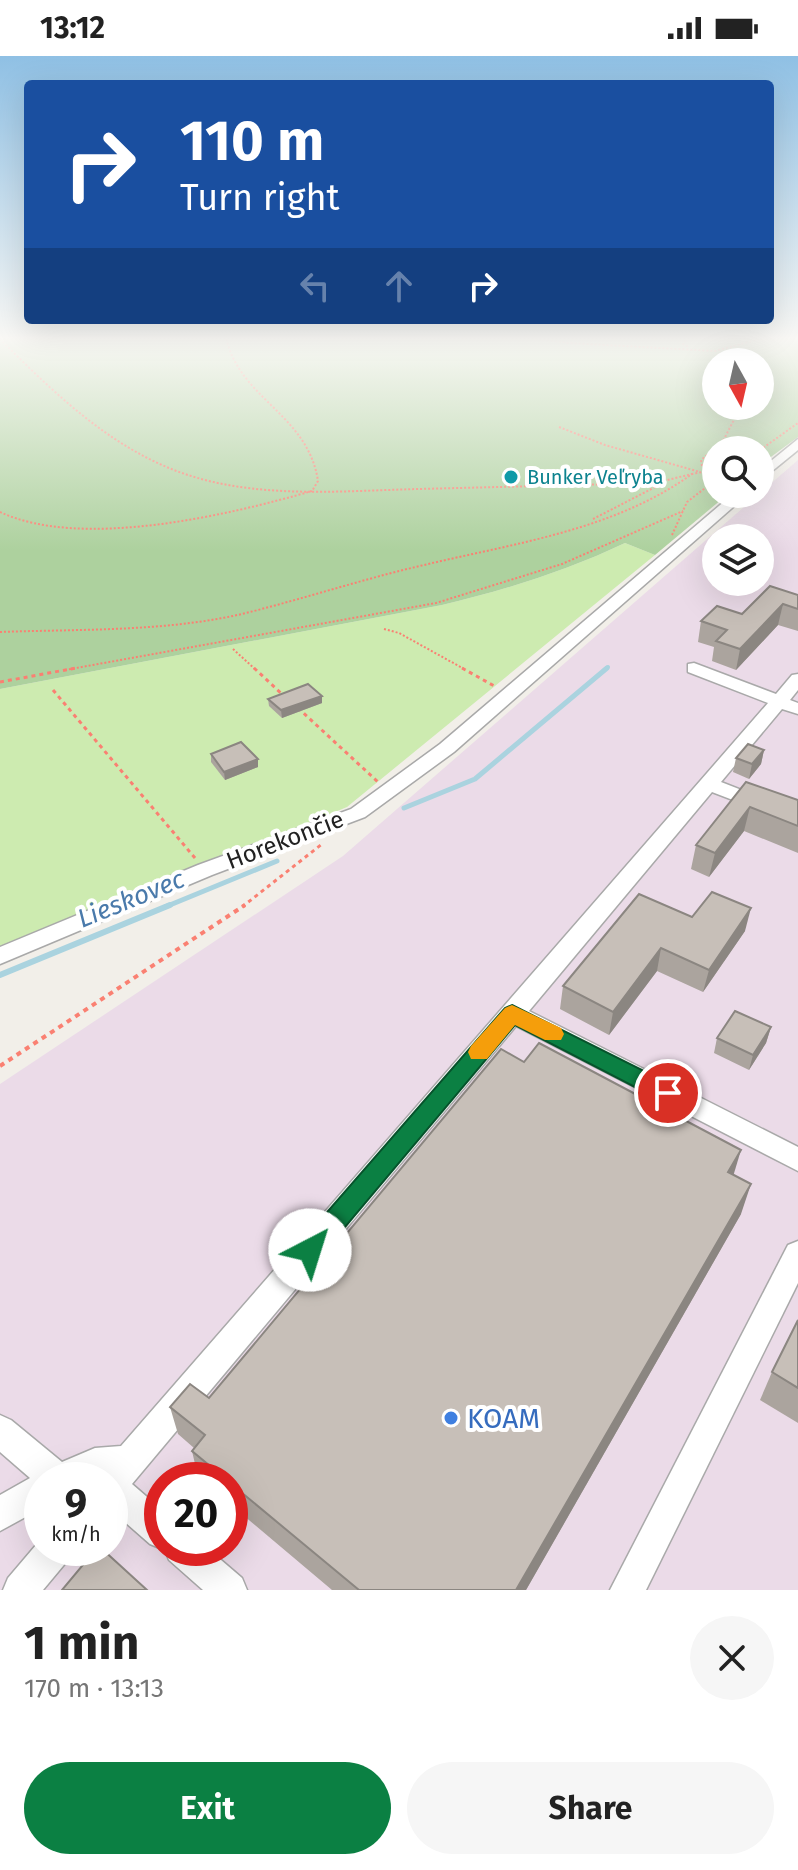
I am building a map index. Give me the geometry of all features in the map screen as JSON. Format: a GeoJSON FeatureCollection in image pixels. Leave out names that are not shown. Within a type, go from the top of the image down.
{"type":"FeatureCollection","features":[{"type":"Feature","properties":{"kind":"lane"},"geometry":{"type":"LineString","coordinates":[[774,464],[798,443]]}},
{"type":"Feature","properties":{"kind":"lane","name":"Horekončie"},"geometry":{"type":"LineString","coordinates":[[0,956],[205,870],[358,813],[382,786],[447,748],[725,508]]}},
{"type":"Feature","properties":{"kind":"lane"},"geometry":{"type":"LineString","coordinates":[[694,668],[788,706]]}},
{"type":"Feature","properties":{"kind":"lane"},"geometry":{"type":"LineString","coordinates":[[128,1464],[708,784],[788,706],[798,679]]}},
{"type":"Feature","properties":{"kind":"lane"},"geometry":{"type":"LineString","coordinates":[[708,784],[798,819]]}},
{"type":"Feature","properties":{"kind":"lane"},"geometry":{"type":"LineString","coordinates":[[512,1013],[798,1160]]}},
{"type":"Feature","properties":{"kind":"lane"},"geometry":{"type":"LineString","coordinates":[[627,1590],[798,1254]]}},
{"type":"Feature","properties":{"kind":"lane"},"geometry":{"type":"LineString","coordinates":[[0,1431],[37,1462]]}},
{"type":"Feature","properties":{"kind":"lane"},"geometry":{"type":"LineString","coordinates":[[128,1492],[144,1511]]}},
{"type":"Feature","properties":{"kind":"lane"},"geometry":{"type":"LineString","coordinates":[[0,1514],[24,1500]]}},
{"type":"Feature","properties":{"kind":"lane"},"geometry":{"type":"LineString","coordinates":[[20,1590],[41,1566]]}},
{"type":"Feature","properties":{"kind":"lane"},"geometry":{"type":"LineString","coordinates":[[202,1566],[230,1590]]}},
{"type":"Feature","properties":{"kind":"path"},"geometry":{"type":"LineString","coordinates":[[76,409],[94,425],[162,465],[199,479],[246,488],[312,491],[670,480]]}},
{"type":"Feature","properties":{"kind":"path"},"geometry":{"type":"LineString","coordinates":[[0,512],[43,525],[132,528],[182,524],[244,512],[312,491],[318,481],[312,452],[294,425],[278,409]]}},
{"type":"Feature","properties":{"kind":"path"},"geometry":{"type":"LineString","coordinates":[[774,440],[798,423]]}},
{"type":"Feature","properties":{"kind":"path"},"geometry":{"type":"LineString","coordinates":[[559,427],[605,445],[702,471]]}},
{"type":"Feature","properties":{"kind":"path"},"geometry":{"type":"LineString","coordinates":[[586,523],[670,480],[702,473]]}},
{"type":"Feature","properties":{"kind":"path"},"geometry":{"type":"LineString","coordinates":[[0,632],[156,627],[241,614],[361,579],[539,538],[633,510],[661,496],[692,474]]}},
{"type":"Feature","properties":{"kind":"path"},"geometry":{"type":"LineString","coordinates":[[0,682],[436,603],[496,588],[580,560],[683,511]]}},
{"type":"Feature","properties":{"kind":"path"},"geometry":{"type":"LineString","coordinates":[[384,629],[399,633],[509,694]]}},
{"type":"Feature","properties":{"kind":"path"},"geometry":{"type":"LineString","coordinates":[[233,649],[382,786]]}},
{"type":"Feature","properties":{"kind":"path","name":"Horekončie"},"geometry":{"type":"LineString","coordinates":[[53,690],[201,865]]}},
{"type":"Feature","properties":{"kind":"path"},"geometry":{"type":"LineString","coordinates":[[0,1066],[209,932],[263,894],[327,839]]}},
{"type":"Feature","properties":{"kind":"shaded area"},"geometry":{"type":"Polygon","coordinates":[[[798,460],[798,1590],[0,1590],[0,1084],[343,856],[702,544],[702,596],[774,596],[774,524],[724,524],[743,508],[774,508],[774,481],[798,460]]]}},
{"type":"Feature","properties":{"kind":"green space"},"geometry":{"type":"Polygon","coordinates":[[[0,409],[702,409],[702,420],[774,420],[774,409],[798,409],[798,437],[774,455],[774,436],[702,436],[702,508],[711,508],[655,555],[625,543],[535,579],[442,605],[0,689],[0,409]]]}},
{"type":"Feature","properties":{"kind":"green space"},"geometry":{"type":"Polygon","coordinates":[[[625,543],[655,555],[347,807],[0,951],[0,689],[442,605],[535,579],[625,543]]]}},
{"type":"Feature","properties":{"kind":"building"},"geometry":{"type":"Polygon","coordinates":[[[774,587],[798,595],[798,609],[783,604],[740,649],[716,641],[727,630],[701,621],[717,606],[742,614],[760,596],[774,596],[774,587]]]}},
{"type":"Feature","properties":{"kind":"building"},"geometry":{"type":"Polygon","coordinates":[[[308,684],[322,696],[281,710],[268,699],[308,684]]]}},
{"type":"Feature","properties":{"kind":"building"},"geometry":{"type":"Polygon","coordinates":[[[241,742],[258,759],[224,772],[211,754],[241,742]]]}},
{"type":"Feature","properties":{"kind":"building"},"geometry":{"type":"Polygon","coordinates":[[[748,744],[764,750],[752,764],[736,758],[748,744]]]}},
{"type":"Feature","properties":{"kind":"building"},"geometry":{"type":"Polygon","coordinates":[[[746,782],[798,800],[798,826],[750,807],[715,853],[696,845],[746,782]]]}},
{"type":"Feature","properties":{"kind":"building"},"geometry":{"type":"Polygon","coordinates":[[[712,892],[751,908],[709,970],[661,948],[613,1012],[563,986],[639,894],[692,917],[712,892]]]}},
{"type":"Feature","properties":{"kind":"building"},"geometry":{"type":"Polygon","coordinates":[[[735,1011],[771,1027],[753,1055],[717,1038],[735,1011]]]}},
{"type":"Feature","properties":{"kind":"building"},"geometry":{"type":"Polygon","coordinates":[[[539,1043],[741,1150],[728,1172],[751,1184],[516,1590],[359,1590],[248,1498],[248,1462],[205,1462],[192,1451],[205,1435],[170,1407],[190,1384],[209,1398],[501,1049],[524,1062],[539,1043]]]}},
{"type":"Feature","properties":{"kind":"building"},"geometry":{"type":"Polygon","coordinates":[[[798,1320],[798,1388],[772,1372],[798,1320]]]}},
{"type":"Feature","properties":{"kind":"building"},"geometry":{"type":"Polygon","coordinates":[[[82,1566],[121,1566],[147,1590],[62,1590],[82,1566]]]}},
{"type":"Feature","properties":{"kind":"waterway","name":"Lieskovec"},"geometry":{"type":"LineString","coordinates":[[604,670],[608,667]]}},
{"type":"Feature","properties":{"kind":"waterway","name":"Lieskovec"},"geometry":{"type":"LineString","coordinates":[[404,808],[475,779],[607,668]]}},
{"type":"Feature","properties":{"kind":"waterway","name":"Lieskovec"},"geometry":{"type":"LineString","coordinates":[[165,907],[277,861]]}},
{"type":"Feature","properties":{"kind":"waterway","name":"Lieskovec"},"geometry":{"type":"LineString","coordinates":[[0,975],[170,905]]}},
{"type":"Feature","properties":{"kind":"slow traffic"},"geometry":{"type":"LineString","coordinates":[[479,1052],[512,1013],[553,1034]]}},
{"type":"Feature","properties":{"kind":"place","name":"Bunker Veľryba"},"geometry":{"type":"Point","coordinates":[511,477]}},
{"type":"Feature","properties":{"kind":"place","name":"KOAM"},"geometry":{"type":"Point","coordinates":[451,1418]}},
{"type":"Feature","properties":{"kind":"route"},"geometry":{"type":"LineString","coordinates":[[310,1250],[512,1013],[668,1093]]}}]}
